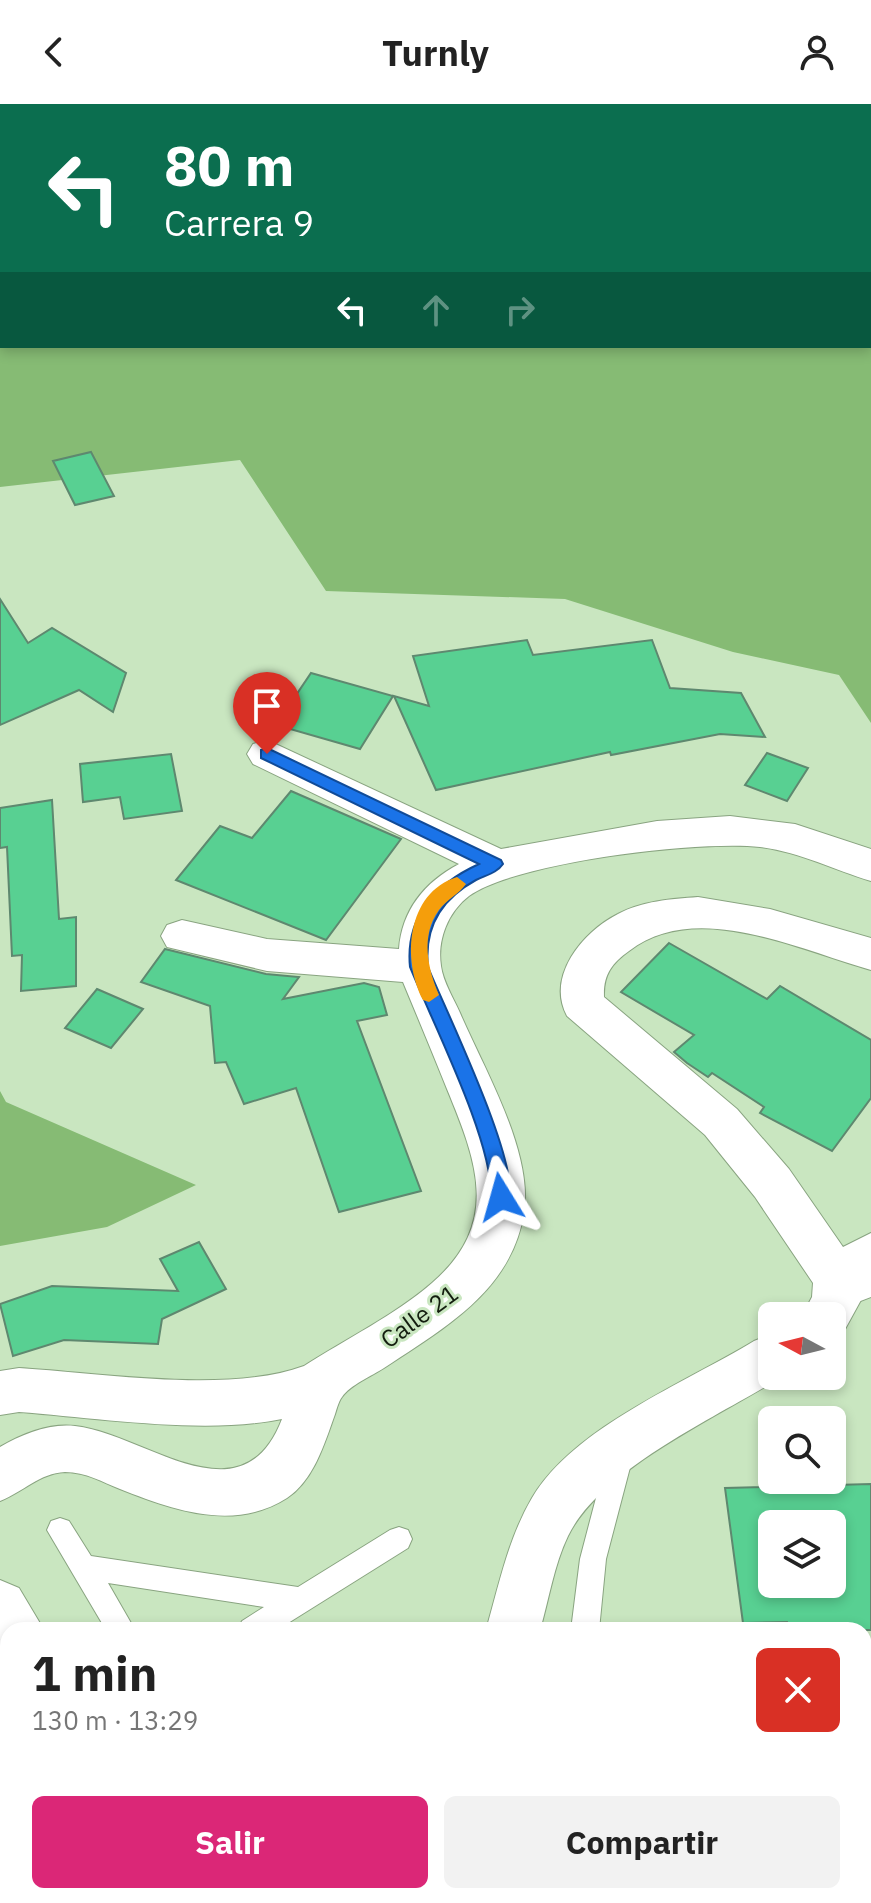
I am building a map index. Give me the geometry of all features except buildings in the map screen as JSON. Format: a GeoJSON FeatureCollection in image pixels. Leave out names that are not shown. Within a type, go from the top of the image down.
{"type":"FeatureCollection","features":[{"type":"Feature","properties":{"kind":"street"},"geometry":{"type":"LineString","coordinates":[[267,754],[495,864]]}},
{"type":"Feature","properties":{"kind":"street","name":"Calle 21"},"geometry":{"type":"LineString","coordinates":[[0,1393],[19,1390],[250,1402],[281,1397],[322,1382],[448,1299],[473,1274],[489,1249],[500,1213],[502,1180],[492,1143],[419,967],[420,929],[432,905],[467,877],[495,864],[713,830],[749,831],[807,841],[871,866]]}},
{"type":"Feature","properties":{"kind":"street"},"geometry":{"type":"LineString","coordinates":[[848,1287],[772,1183],[721,1122],[583,1004],[579,984],[585,967],[616,934],[654,916],[689,914],[740,918],[871,954]]}},
{"type":"Feature","properties":{"kind":"street"},"geometry":{"type":"LineString","coordinates":[[182,936],[267,955],[419,967]]}},
{"type":"Feature","properties":{"kind":"street"},"geometry":{"type":"LineString","coordinates":[[516,1622],[542,1538],[558,1504],[579,1482],[623,1448],[758,1365]]}},
{"type":"Feature","properties":{"kind":"street"},"geometry":{"type":"LineString","coordinates":[[0,1477],[19,1461],[44,1451],[74,1449],[190,1488],[228,1493],[249,1490],[267,1481],[285,1466],[322,1382]]}},
{"type":"Feature","properties":{"kind":"lane"},"geometry":{"type":"LineString","coordinates":[[586,1622],[593,1559],[623,1448]]}},
{"type":"Feature","properties":{"kind":"lane"},"geometry":{"type":"LineString","coordinates":[[60,1530],[116,1622]]}},
{"type":"Feature","properties":{"kind":"lane"},"geometry":{"type":"LineString","coordinates":[[265,1622],[399,1539]]}},
{"type":"Feature","properties":{"kind":"lane"},"geometry":{"type":"LineString","coordinates":[[83,1567],[301,1600]]}},
{"type":"Feature","properties":{"kind":"green space"},"geometry":{"type":"Polygon","coordinates":[[[0,348],[871,348],[871,723],[839,675],[733,652],[565,599],[326,591],[240,460],[0,487],[0,348]]]}},
{"type":"Feature","properties":{"kind":"green space"},"geometry":{"type":"Polygon","coordinates":[[[0,1091],[6,1102],[196,1185],[107,1227],[0,1246],[0,1091]]]}},
{"type":"Feature","properties":{"kind":"slow traffic"},"geometry":{"type":"LineString","coordinates":[[429,995],[419,967],[417,949],[420,929],[432,905],[457,884]]}},
{"type":"Feature","properties":{"kind":"route"},"geometry":{"type":"LineString","coordinates":[[267,754],[495,864],[467,877],[432,905],[420,929],[417,949],[419,967],[492,1143],[502,1180],[501,1197]]}}]}
